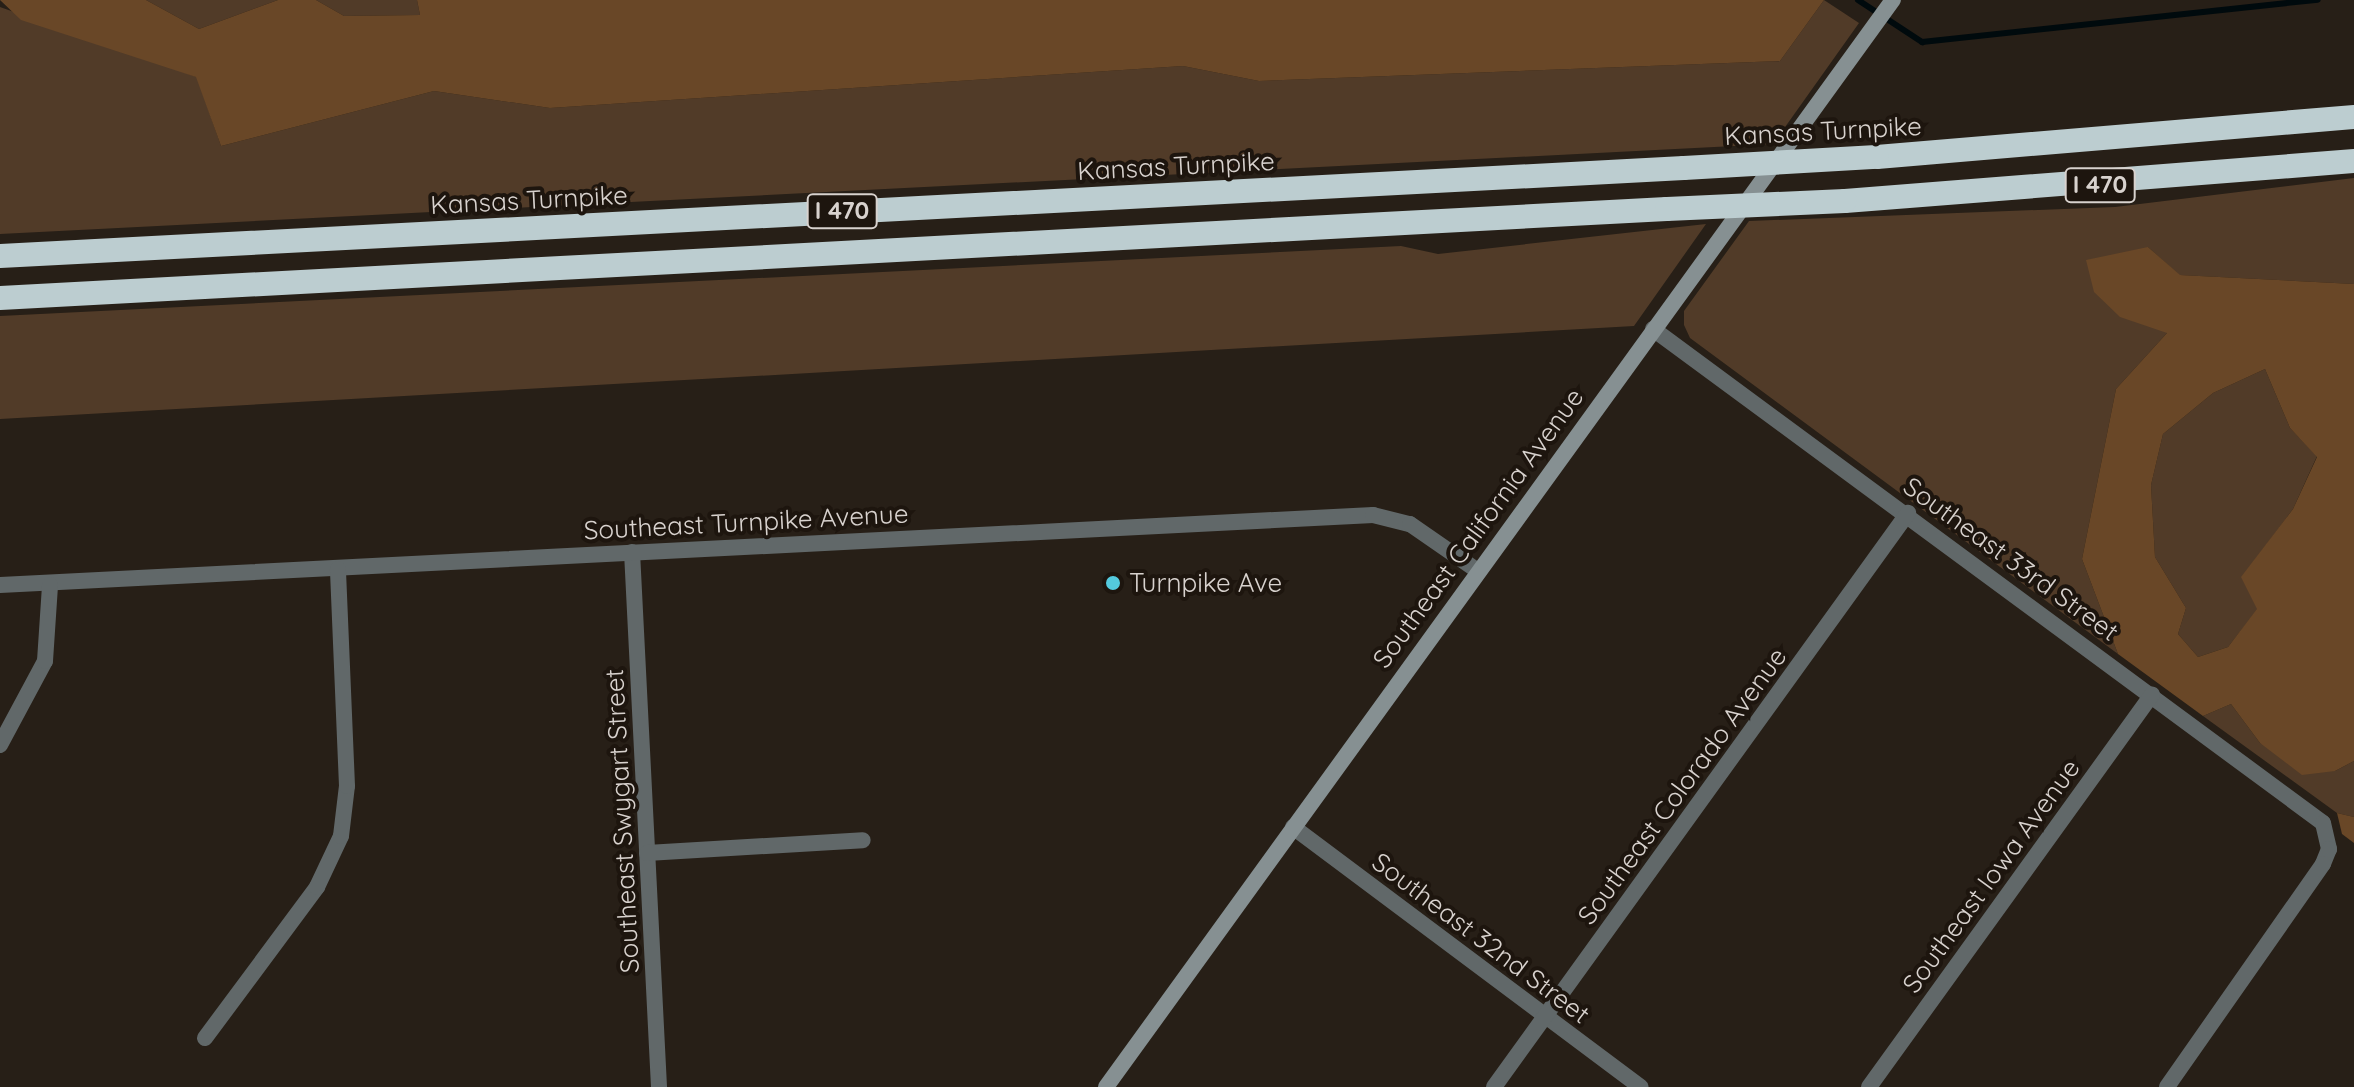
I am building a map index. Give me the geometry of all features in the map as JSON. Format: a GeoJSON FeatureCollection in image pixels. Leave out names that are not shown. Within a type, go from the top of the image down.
{"type":"FeatureCollection","features":[{"type":"Feature","properties":{"kind":"highway","name":"Kansas Turnpike"},"geometry":{"type":"LineString","coordinates":[[0,256],[1877,157],[2354,117]]}},
{"type":"Feature","properties":{"kind":"highway","name":"I 470"},"geometry":{"type":"LineString","coordinates":[[0,298],[1845,201],[2354,161]]}},
{"type":"Feature","properties":{"kind":"main road","name":"Southeast California Avenue"},"geometry":{"type":"LineString","coordinates":[[1106,1087],[1893,0]]}},
{"type":"Feature","properties":{"kind":"street","name":"Southeast 33rd Street"},"geometry":{"type":"LineString","coordinates":[[1653,329],[2316,815],[2328,838],[2323,864],[2167,1087]]}},
{"type":"Feature","properties":{"kind":"street","name":"Southeast Colorado Avenue"},"geometry":{"type":"LineString","coordinates":[[1494,1087],[1908,513]]}},
{"type":"Feature","properties":{"kind":"street","name":"Southeast Turnpike Avenue"},"geometry":{"type":"LineString","coordinates":[[0,585],[50,585],[1373,515],[1410,524],[1478,571]]}},
{"type":"Feature","properties":{"kind":"street","name":"Southeast Swygart Street"},"geometry":{"type":"LineString","coordinates":[[632,552],[659,1087]]}},
{"type":"Feature","properties":{"kind":"street"},"geometry":{"type":"LineString","coordinates":[[205,1038],[317,887],[341,836],[347,786],[338,569]]}},
{"type":"Feature","properties":{"kind":"street"},"geometry":{"type":"LineString","coordinates":[[0,745],[45,661],[50,585]]}},
{"type":"Feature","properties":{"kind":"street","name":"Southeast Iowa Avenue"},"geometry":{"type":"LineString","coordinates":[[1869,1087],[2152,694]]}},
{"type":"Feature","properties":{"kind":"street","name":"Southeast 32nd Street"},"geometry":{"type":"LineString","coordinates":[[1293,827],[1640,1087]]}},
{"type":"Feature","properties":{"kind":"street"},"geometry":{"type":"LineString","coordinates":[[647,853],[863,840]]}},
{"type":"Feature","properties":{"kind":"shaded area"},"geometry":{"type":"Polygon","coordinates":[[[0,0],[146,0],[199,29],[278,0],[316,0],[344,16],[420,15],[417,0],[1824,0],[1780,61],[1259,81],[1183,66],[550,108],[434,91],[221,146],[196,77],[21,20],[0,0]]]}},
{"type":"Feature","properties":{"kind":"shaded area"},"geometry":{"type":"Polygon","coordinates":[[[146,0],[278,0],[199,29],[146,0]]]}},
{"type":"Feature","properties":{"kind":"shaded area"},"geometry":{"type":"Polygon","coordinates":[[[316,0],[417,0],[420,15],[344,16],[316,0]]]}},
{"type":"Feature","properties":{"kind":"shaded area"},"geometry":{"type":"Polygon","coordinates":[[[1824,0],[1859,23],[1773,144],[0,234],[0,7],[197,77],[221,146],[434,91],[550,108],[1183,66],[1259,81],[1780,61],[1824,0]]]}},
{"type":"Feature","properties":{"kind":"shaded area"},"geometry":{"type":"Polygon","coordinates":[[[2354,178],[2354,284],[2179,275],[2148,247],[2167,333],[2116,389],[2082,559],[2118,654],[1690,338],[1684,325],[1684,311],[1749,221],[2115,207],[2354,178]]]}},
{"type":"Feature","properties":{"kind":"shaded area"},"geometry":{"type":"Polygon","coordinates":[[[1706,224],[1634,326],[0,419],[0,316],[1401,246],[1438,254],[1706,224]]]}},
{"type":"Feature","properties":{"kind":"shaded area"},"geometry":{"type":"Polygon","coordinates":[[[2148,247],[2180,275],[2354,284],[2354,761],[2335,771],[2302,775],[2260,743],[2231,704],[2203,716],[2118,654],[2082,559],[2116,389],[2167,333],[2120,317],[2094,292],[2086,260],[2148,247]],[[2265,369],[2213,393],[2163,434],[2151,485],[2155,557],[2186,608],[2178,634],[2198,657],[2228,647],[2257,609],[2241,577],[2293,509],[2317,457],[2290,428],[2265,369]]]}},
{"type":"Feature","properties":{"kind":"shaded area"},"geometry":{"type":"Polygon","coordinates":[[[2265,369],[2290,428],[2317,456],[2293,509],[2242,577],[2258,609],[2228,647],[2198,657],[2178,634],[2186,608],[2155,557],[2151,485],[2163,434],[2213,393],[2265,369]]]}},
{"type":"Feature","properties":{"kind":"shaded area"},"geometry":{"type":"Polygon","coordinates":[[[2231,704],[2260,743],[2335,771],[2354,761],[2354,817],[2337,813],[2203,716],[2231,704]]]}},
{"type":"Feature","properties":{"kind":"shaded area"},"geometry":{"type":"Polygon","coordinates":[[[2337,813],[2354,817],[2354,843],[2342,834],[2337,813]]]}},
{"type":"Feature","properties":{"kind":"waterway"},"geometry":{"type":"LineString","coordinates":[[1858,0],[1922,42],[2318,0]]}},
{"type":"Feature","properties":{"kind":"place","name":"Turnpike Ave"},"geometry":{"type":"Point","coordinates":[1113,583]}}]}
